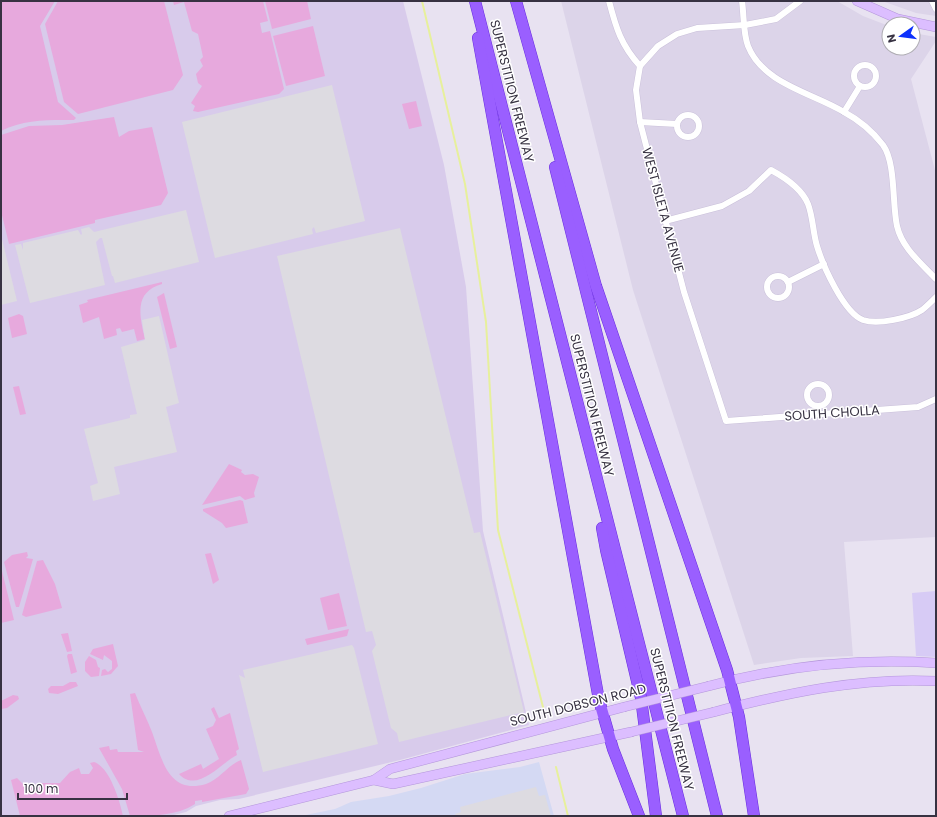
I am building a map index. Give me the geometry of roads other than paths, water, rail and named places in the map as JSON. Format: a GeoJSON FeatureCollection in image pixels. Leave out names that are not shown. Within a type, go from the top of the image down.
{"type":"FeatureCollection","features":[{"type":"Feature","properties":{"kind":"highway"},"geometry":{"type":"LineString","coordinates":[[471,1],[578,594],[602,711],[609,737],[639,816]]}},
{"type":"Feature","properties":{"kind":"highway","name":"SUPERSTITION FREEWAY"},"geometry":{"type":"LineString","coordinates":[[475,1],[683,816]]}},
{"type":"Feature","properties":{"kind":"highway"},"geometry":{"type":"LineString","coordinates":[[515,1],[596,286],[729,680],[736,706],[754,816]]}},
{"type":"Feature","properties":{"kind":"highway","name":"SUPERSTITION FREEWAY"},"geometry":{"type":"LineString","coordinates":[[515,1],[717,816]]}},
{"type":"Feature","properties":{"kind":"highway"},"geometry":{"type":"LineString","coordinates":[[592,462],[606,550],[642,698],[656,816]]}},
{"type":"Feature","properties":{"kind":"main road"},"geometry":{"type":"LineString","coordinates":[[857,1],[898,19],[936,27]]}},
{"type":"Feature","properties":{"kind":"main road","name":"SOUTH DOBSON ROAD"},"geometry":{"type":"LineString","coordinates":[[229,816],[374,780],[390,769],[602,711],[624,707],[729,680],[801,668],[861,662],[936,663]]}},
{"type":"Feature","properties":{"kind":"main road","name":"SOUTH DOBSON ROAD"},"geometry":{"type":"LineString","coordinates":[[374,780],[393,784],[631,732],[791,692],[823,687],[904,680],[936,681]]}},
{"type":"Feature","properties":{"kind":"street"},"geometry":{"type":"LineString","coordinates":[[609,1],[618,36],[628,53],[640,66],[658,46],[677,34],[697,28],[745,25],[776,19],[800,1]]}},
{"type":"Feature","properties":{"kind":"street"},"geometry":{"type":"LineString","coordinates":[[742,1],[748,46],[761,66],[778,79],[844,112],[871,131],[884,147],[891,169],[897,226],[910,253],[936,279]]}},
{"type":"Feature","properties":{"kind":"street"},"geometry":{"type":"LineString","coordinates":[[932,1],[936,9]]}},
{"type":"Feature","properties":{"kind":"street","name":"WEST ISLETA AVENUE"},"geometry":{"type":"LineString","coordinates":[[640,66],[636,90],[640,122],[684,292],[726,421]]}},
{"type":"Feature","properties":{"kind":"street"},"geometry":{"type":"LineString","coordinates":[[844,112],[860,86]]}},
{"type":"Feature","properties":{"kind":"street"},"geometry":{"type":"LineString","coordinates":[[640,122],[677,124]]}},
{"type":"Feature","properties":{"kind":"street"},"geometry":{"type":"LineString","coordinates":[[665,221],[722,206],[749,191],[771,170],[789,180],[808,204],[817,246],[824,264],[846,306],[862,320],[876,323],[901,318],[922,310],[936,297]]}},
{"type":"Feature","properties":{"kind":"street"},"geometry":{"type":"LineString","coordinates":[[788,282],[824,264]]}},
{"type":"Feature","properties":{"kind":"street","name":"SOUTH CHOLLA"},"geometry":{"type":"LineString","coordinates":[[726,421],[918,407],[936,399]]}},
{"type":"Feature","properties":{"kind":"street"},"geometry":{"type":"LineString","coordinates":[[818,406],[819,414]]}},
{"type":"Feature","properties":{"kind":"waterway"},"geometry":{"type":"LineString","coordinates":[[422,1],[465,184],[486,322],[498,530],[544,711]]}},
{"type":"Feature","properties":{"kind":"waterway"},"geometry":{"type":"LineString","coordinates":[[556,767],[568,816]]}}]}
